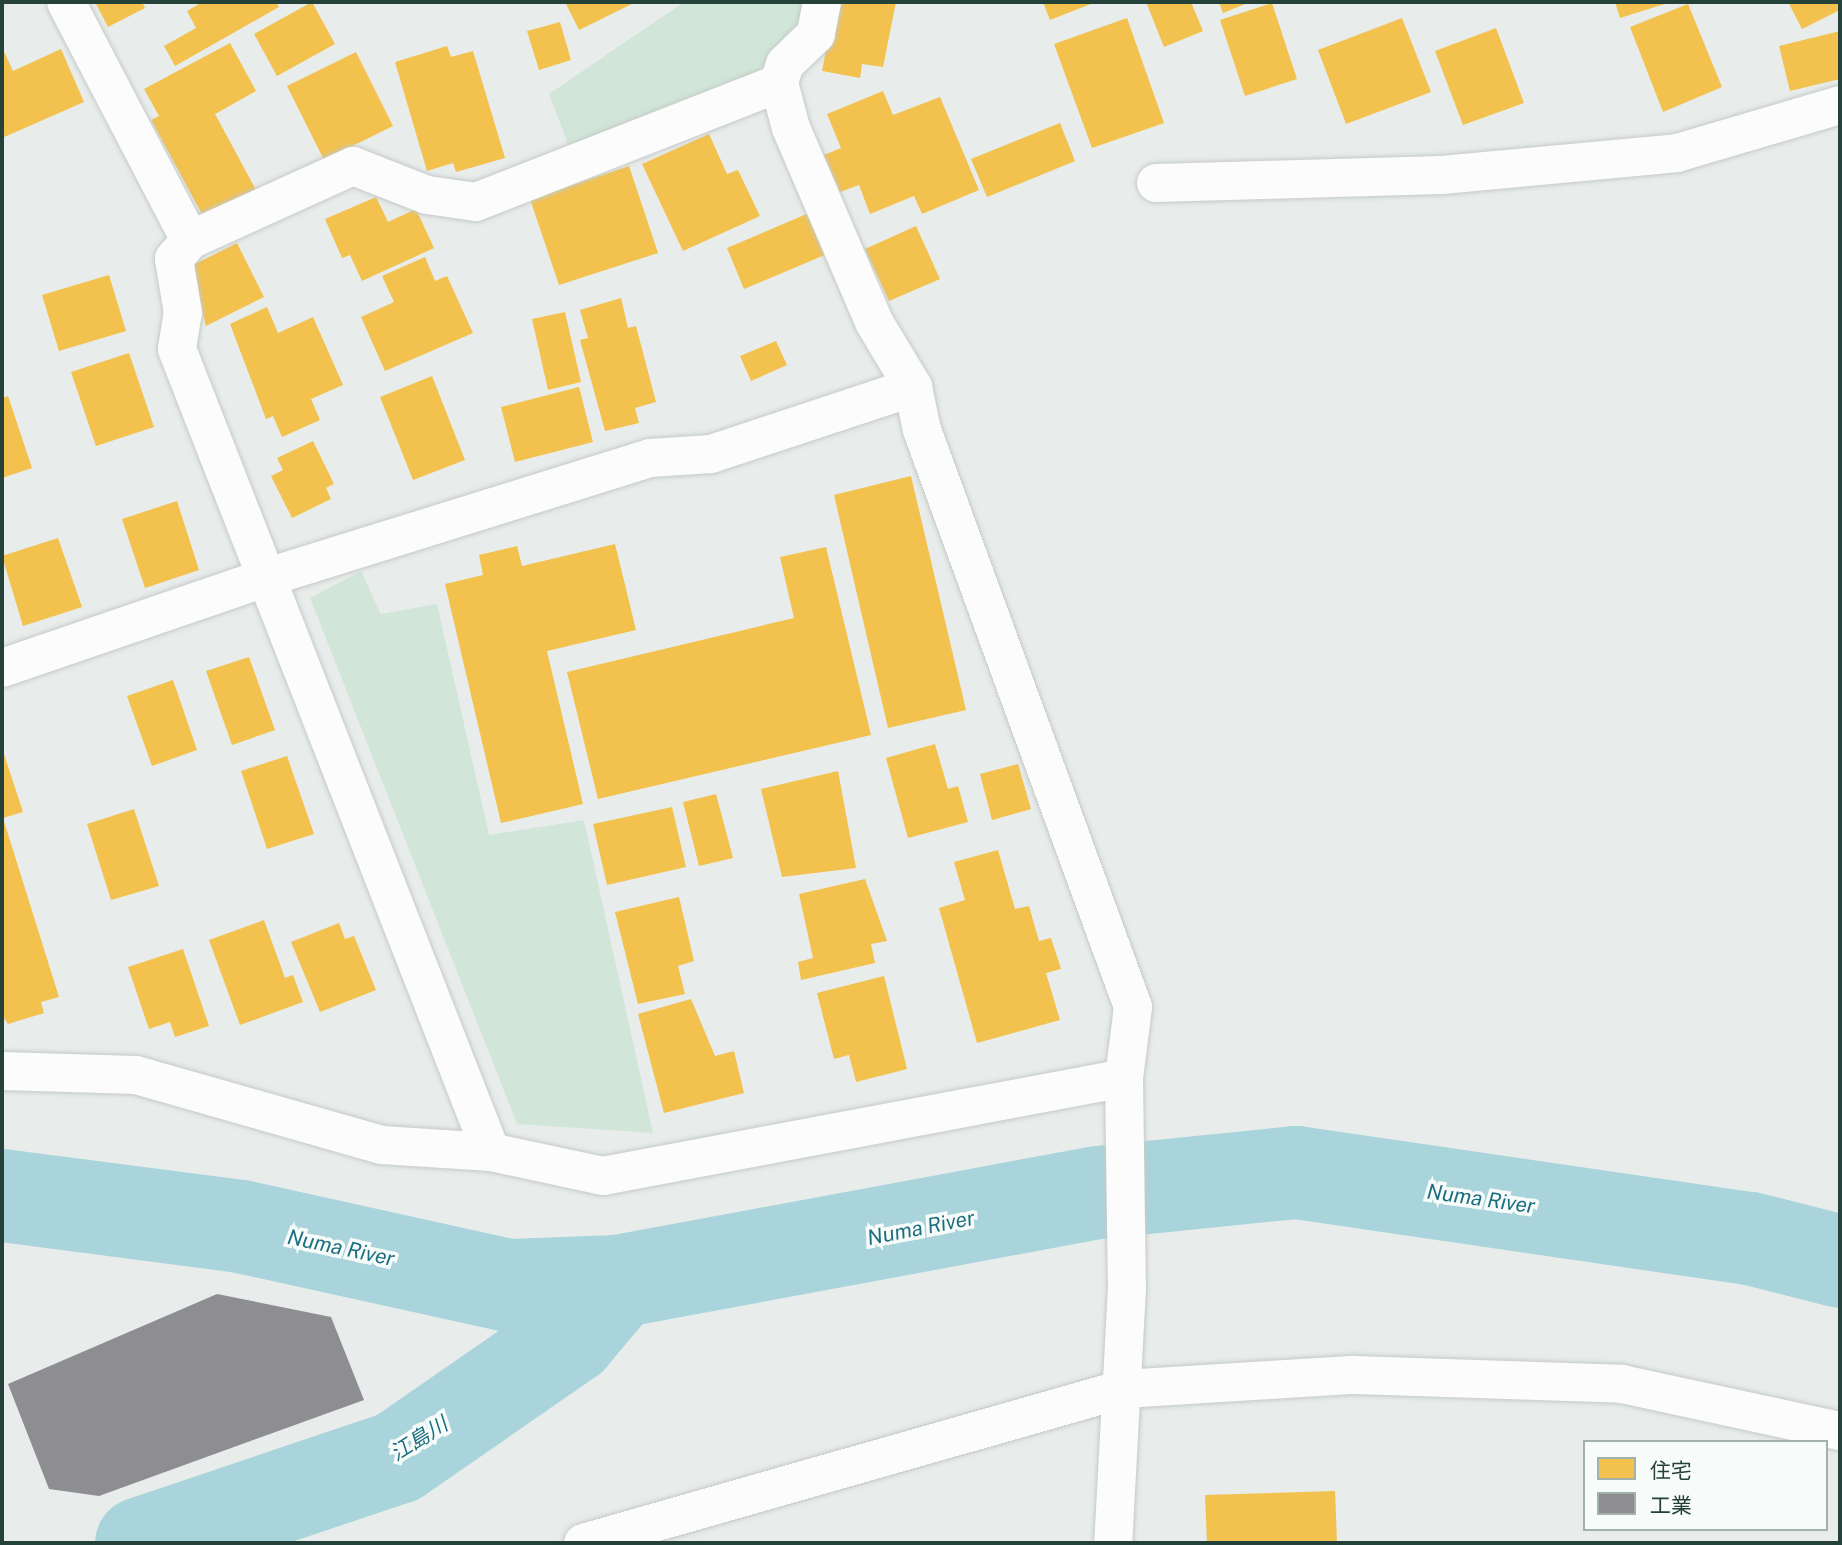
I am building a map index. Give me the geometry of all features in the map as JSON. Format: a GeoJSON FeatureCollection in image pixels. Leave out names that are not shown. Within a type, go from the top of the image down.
{"type":"FeatureCollection","features":[{"type":"Feature","properties":{"kind":"street"},"geometry":{"type":"LineString","coordinates":[[66,2],[190,240]]}},
{"type":"Feature","properties":{"kind":"street"},"geometry":{"type":"LineString","coordinates":[[822,2],[816,34],[785,64],[779,83],[791,128],[874,322],[913,387],[922,430],[1133,1007],[1124,1078],[1127,1289],[1113,1543]]}},
{"type":"Feature","properties":{"kind":"street"},"geometry":{"type":"LineString","coordinates":[[491,1152],[177,349],[183,313],[174,259],[190,240],[354,166],[427,195],[476,202],[779,83]]}},
{"type":"Feature","properties":{"kind":"street"},"geometry":{"type":"LineString","coordinates":[[1156,183],[1442,175],[1677,153],[1840,104]]}},
{"type":"Feature","properties":{"kind":"street"},"geometry":{"type":"LineString","coordinates":[[2,668],[265,578],[650,458],[711,454],[913,387]]}},
{"type":"Feature","properties":{"kind":"street"},"geometry":{"type":"LineString","coordinates":[[2,1071],[136,1075],[382,1145],[491,1152],[603,1176],[1124,1078]]}},
{"type":"Feature","properties":{"kind":"street"},"geometry":{"type":"LineString","coordinates":[[583,1543],[635,1536],[1123,1389],[1355,1375],[1622,1384],[1840,1431]]}},
{"type":"Feature","properties":{"kind":"green space"},"geometry":{"type":"Polygon","coordinates":[[[684,2],[806,2],[804,16],[753,79],[570,149],[549,94],[684,2]]]}},
{"type":"Feature","properties":{"kind":"green space"},"geometry":{"type":"Polygon","coordinates":[[[361,571],[381,614],[437,604],[489,835],[584,820],[653,1133],[517,1124],[310,598],[361,571]]]}},
{"type":"Feature","properties":{"kind":"building: 住宅"},"geometry":{"type":"Polygon","coordinates":[[[95,2],[142,2],[145,8],[108,27],[95,2]]]}},
{"type":"Feature","properties":{"kind":"building: 住宅"},"geometry":{"type":"Polygon","coordinates":[[[202,2],[276,2],[279,7],[175,66],[164,46],[196,28],[187,11],[202,2]]]}},
{"type":"Feature","properties":{"kind":"building: 住宅"},"geometry":{"type":"Polygon","coordinates":[[[312,2],[335,44],[277,76],[254,34],[312,2]]]}},
{"type":"Feature","properties":{"kind":"building: 住宅"},"geometry":{"type":"Polygon","coordinates":[[[565,2],[636,2],[579,30],[565,2]]]}},
{"type":"Feature","properties":{"kind":"building: 住宅"},"geometry":{"type":"Polygon","coordinates":[[[835,2],[896,2],[883,67],[862,64],[860,78],[822,71],[835,2]]]}},
{"type":"Feature","properties":{"kind":"building: 住宅"},"geometry":{"type":"Polygon","coordinates":[[[1043,2],[1096,2],[1050,20],[1043,2]]]}},
{"type":"Feature","properties":{"kind":"building: 住宅"},"geometry":{"type":"Polygon","coordinates":[[[1146,2],[1191,2],[1203,31],[1164,47],[1146,2]]]}},
{"type":"Feature","properties":{"kind":"building: 住宅"},"geometry":{"type":"Polygon","coordinates":[[[1219,2],[1250,2],[1223,13],[1219,2]]]}},
{"type":"Feature","properties":{"kind":"building: 住宅"},"geometry":{"type":"Polygon","coordinates":[[[1615,2],[1671,2],[1620,18],[1615,2]]]}},
{"type":"Feature","properties":{"kind":"building: 住宅"},"geometry":{"type":"Polygon","coordinates":[[[1788,2],[1840,2],[1840,10],[1802,29],[1788,2]]]}},
{"type":"Feature","properties":{"kind":"building: 住宅"},"geometry":{"type":"Polygon","coordinates":[[[1272,3],[1297,79],[1245,96],[1220,20],[1272,3]]]}},
{"type":"Feature","properties":{"kind":"building: 住宅"},"geometry":{"type":"Polygon","coordinates":[[[1688,4],[1722,87],[1663,112],[1630,27],[1688,4]]]}},
{"type":"Feature","properties":{"kind":"building: 住宅"},"geometry":{"type":"Polygon","coordinates":[[[1127,18],[1164,123],[1092,148],[1054,44],[1127,18]]]}},
{"type":"Feature","properties":{"kind":"building: 住宅"},"geometry":{"type":"Polygon","coordinates":[[[1402,18],[1431,92],[1346,124],[1318,50],[1402,18]]]}},
{"type":"Feature","properties":{"kind":"building: 住宅"},"geometry":{"type":"Polygon","coordinates":[[[560,22],[571,60],[539,70],[527,31],[560,22]]]}},
{"type":"Feature","properties":{"kind":"building: 住宅"},"geometry":{"type":"Polygon","coordinates":[[[1496,28],[1524,103],[1463,125],[1435,51],[1496,28]]]}},
{"type":"Feature","properties":{"kind":"building: 住宅"},"geometry":{"type":"Polygon","coordinates":[[[1840,31],[1840,79],[1790,91],[1779,46],[1840,31]]]}},
{"type":"Feature","properties":{"kind":"building: 住宅"},"geometry":{"type":"Polygon","coordinates":[[[230,43],[256,91],[215,114],[256,190],[204,218],[151,120],[159,116],[144,89],[230,43]]]}},
{"type":"Feature","properties":{"kind":"building: 住宅"},"geometry":{"type":"Polygon","coordinates":[[[447,46],[451,57],[473,51],[505,158],[456,172],[453,163],[427,171],[395,62],[447,46]]]}},
{"type":"Feature","properties":{"kind":"building: 住宅"},"geometry":{"type":"Polygon","coordinates":[[[2,47],[13,71],[61,49],[84,102],[2,138],[2,47]]]}},
{"type":"Feature","properties":{"kind":"building: 住宅"},"geometry":{"type":"Polygon","coordinates":[[[356,52],[393,126],[324,160],[287,86],[356,52]]]}},
{"type":"Feature","properties":{"kind":"building: 住宅"},"geometry":{"type":"Polygon","coordinates":[[[883,91],[893,115],[940,97],[979,190],[922,214],[914,196],[870,214],[859,185],[840,192],[824,155],[841,148],[827,114],[883,91]]]}},
{"type":"Feature","properties":{"kind":"building: 住宅"},"geometry":{"type":"Polygon","coordinates":[[[1060,123],[1075,161],[987,197],[971,159],[1060,123]]]}},
{"type":"Feature","properties":{"kind":"building: 住宅"},"geometry":{"type":"Polygon","coordinates":[[[709,134],[727,174],[738,170],[760,216],[683,251],[642,164],[709,134]]]}},
{"type":"Feature","properties":{"kind":"building: 住宅"},"geometry":{"type":"Polygon","coordinates":[[[629,166],[658,253],[559,285],[530,199],[629,166]]]}},
{"type":"Feature","properties":{"kind":"building: 住宅"},"geometry":{"type":"Polygon","coordinates":[[[376,197],[388,222],[416,209],[434,248],[362,281],[350,255],[342,258],[325,219],[376,197]]]}},
{"type":"Feature","properties":{"kind":"building: 住宅"},"geometry":{"type":"Polygon","coordinates":[[[809,213],[827,254],[744,289],[727,248],[809,213]]]}},
{"type":"Feature","properties":{"kind":"building: 住宅"},"geometry":{"type":"Polygon","coordinates":[[[916,226],[940,279],[889,301],[865,249],[916,226]]]}},
{"type":"Feature","properties":{"kind":"building: 住宅"},"geometry":{"type":"Polygon","coordinates":[[[237,243],[264,297],[206,326],[191,266],[237,243]]]}},
{"type":"Feature","properties":{"kind":"building: 住宅"},"geometry":{"type":"Polygon","coordinates":[[[425,257],[435,281],[447,276],[473,333],[385,371],[361,317],[394,302],[382,276],[425,257]]]}},
{"type":"Feature","properties":{"kind":"building: 住宅"},"geometry":{"type":"Polygon","coordinates":[[[109,275],[126,331],[59,351],[42,295],[109,275]]]}},
{"type":"Feature","properties":{"kind":"building: 住宅"},"geometry":{"type":"Polygon","coordinates":[[[621,298],[628,328],[636,326],[656,402],[635,408],[639,423],[605,431],[580,340],[588,338],[580,310],[621,298]]]}},
{"type":"Feature","properties":{"kind":"building: 住宅"},"geometry":{"type":"Polygon","coordinates":[[[267,307],[278,333],[313,317],[343,385],[311,399],[320,420],[282,437],[273,416],[266,419],[230,324],[267,307]]]}},
{"type":"Feature","properties":{"kind":"building: 住宅"},"geometry":{"type":"Polygon","coordinates":[[[565,312],[581,382],[548,390],[532,319],[565,312]]]}},
{"type":"Feature","properties":{"kind":"building: 住宅"},"geometry":{"type":"Polygon","coordinates":[[[776,341],[787,365],[751,381],[740,356],[776,341]]]}},
{"type":"Feature","properties":{"kind":"building: 住宅"},"geometry":{"type":"Polygon","coordinates":[[[129,353],[154,427],[96,446],[71,372],[129,353]]]}},
{"type":"Feature","properties":{"kind":"building: 住宅"},"geometry":{"type":"Polygon","coordinates":[[[432,376],[465,460],[413,480],[380,397],[432,376]]]}},
{"type":"Feature","properties":{"kind":"building: 住宅"},"geometry":{"type":"Polygon","coordinates":[[[579,387],[593,442],[515,462],[501,407],[579,387]]]}},
{"type":"Feature","properties":{"kind":"building: 住宅"},"geometry":{"type":"Polygon","coordinates":[[[8,396],[32,468],[2,478],[2,398],[8,396]]]}},
{"type":"Feature","properties":{"kind":"building: 住宅"},"geometry":{"type":"Polygon","coordinates":[[[313,441],[334,484],[326,488],[331,499],[292,518],[271,476],[283,470],[277,458],[313,441]]]}},
{"type":"Feature","properties":{"kind":"building: 住宅"},"geometry":{"type":"Polygon","coordinates":[[[911,476],[966,710],[888,728],[834,495],[911,476]]]}},
{"type":"Feature","properties":{"kind":"building: 住宅"},"geometry":{"type":"Polygon","coordinates":[[[177,501],[199,570],[145,588],[122,519],[177,501]]]}},
{"type":"Feature","properties":{"kind":"building: 住宅"},"geometry":{"type":"Polygon","coordinates":[[[58,538],[82,607],[23,626],[2,556],[58,538]]]}},
{"type":"Feature","properties":{"kind":"building: 住宅"},"geometry":{"type":"Polygon","coordinates":[[[615,544],[636,630],[547,651],[583,804],[501,823],[445,584],[483,575],[479,555],[517,546],[522,566],[615,544]]]}},
{"type":"Feature","properties":{"kind":"building: 住宅"},"geometry":{"type":"Polygon","coordinates":[[[826,547],[871,735],[598,799],[567,672],[794,618],[780,557],[826,547]]]}},
{"type":"Feature","properties":{"kind":"building: 住宅"},"geometry":{"type":"Polygon","coordinates":[[[249,657],[275,730],[232,745],[206,671],[249,657]]]}},
{"type":"Feature","properties":{"kind":"building: 住宅"},"geometry":{"type":"Polygon","coordinates":[[[173,680],[197,750],[152,766],[127,696],[173,680]]]}},
{"type":"Feature","properties":{"kind":"building: 住宅"},"geometry":{"type":"Polygon","coordinates":[[[935,744],[948,789],[958,786],[968,822],[908,838],[886,758],[935,744]]]}},
{"type":"Feature","properties":{"kind":"building: 住宅"},"geometry":{"type":"Polygon","coordinates":[[[2,748],[23,812],[3,818],[59,997],[41,1002],[44,1013],[8,1024],[2,1015],[2,748]]]}},
{"type":"Feature","properties":{"kind":"building: 住宅"},"geometry":{"type":"Polygon","coordinates":[[[287,756],[314,834],[267,849],[241,771],[287,756]]]}},
{"type":"Feature","properties":{"kind":"building: 住宅"},"geometry":{"type":"Polygon","coordinates":[[[1018,764],[1031,809],[992,820],[980,774],[1018,764]]]}},
{"type":"Feature","properties":{"kind":"building: 住宅"},"geometry":{"type":"Polygon","coordinates":[[[838,771],[856,868],[782,877],[761,789],[838,771]]]}},
{"type":"Feature","properties":{"kind":"building: 住宅"},"geometry":{"type":"Polygon","coordinates":[[[716,794],[733,858],[699,866],[683,802],[716,794]]]}},
{"type":"Feature","properties":{"kind":"building: 住宅"},"geometry":{"type":"Polygon","coordinates":[[[672,807],[686,867],[607,885],[593,824],[672,807]]]}},
{"type":"Feature","properties":{"kind":"building: 住宅"},"geometry":{"type":"Polygon","coordinates":[[[134,809],[159,886],[111,900],[87,824],[134,809]]]}},
{"type":"Feature","properties":{"kind":"building: 住宅"},"geometry":{"type":"Polygon","coordinates":[[[998,850],[1015,909],[1029,906],[1039,941],[1051,938],[1061,969],[1046,973],[1060,1020],[977,1043],[939,908],[965,900],[954,862],[998,850]]]}},
{"type":"Feature","properties":{"kind":"building: 住宅"},"geometry":{"type":"Polygon","coordinates":[[[865,879],[887,941],[871,944],[875,963],[801,980],[798,962],[813,958],[799,894],[865,879]]]}},
{"type":"Feature","properties":{"kind":"building: 住宅"},"geometry":{"type":"Polygon","coordinates":[[[679,897],[694,961],[678,966],[685,994],[638,1004],[615,912],[679,897]]]}},
{"type":"Feature","properties":{"kind":"building: 住宅"},"geometry":{"type":"Polygon","coordinates":[[[264,920],[285,978],[293,975],[303,1002],[240,1025],[209,940],[264,920]]]}},
{"type":"Feature","properties":{"kind":"building: 住宅"},"geometry":{"type":"Polygon","coordinates":[[[339,923],[345,939],[354,936],[376,990],[320,1012],[291,942],[339,923]]]}},
{"type":"Feature","properties":{"kind":"building: 住宅"},"geometry":{"type":"Polygon","coordinates":[[[183,949],[209,1026],[175,1037],[170,1022],[149,1029],[128,967],[183,949]]]}},
{"type":"Feature","properties":{"kind":"building: 住宅"},"geometry":{"type":"Polygon","coordinates":[[[884,976],[907,1069],[856,1082],[849,1055],[834,1059],[817,993],[884,976]]]}},
{"type":"Feature","properties":{"kind":"building: 住宅"},"geometry":{"type":"Polygon","coordinates":[[[691,999],[715,1056],[734,1051],[744,1093],[664,1113],[638,1014],[691,999]]]}},
{"type":"Feature","properties":{"kind":"building: 住宅"},"geometry":{"type":"Polygon","coordinates":[[[1335,1491],[1337,1543],[1207,1543],[1205,1495],[1335,1491]]]}},
{"type":"Feature","properties":{"kind":"building: 工業"},"geometry":{"type":"Polygon","coordinates":[[[217,1294],[331,1317],[364,1400],[99,1496],[49,1489],[8,1384],[217,1294]]]}},
{"type":"Feature","properties":{"kind":"waterway","name":"Numa River"},"geometry":{"type":"LineString","coordinates":[[2,1195],[240,1226],[508,1285],[617,1281],[1098,1192],[1296,1172],[1750,1238],[1840,1261]]}},
{"type":"Feature","properties":{"kind":"waterway","name":"江島川"},"geometry":{"type":"LineString","coordinates":[[141,1543],[397,1457],[570,1337],[617,1281]]}}]}
